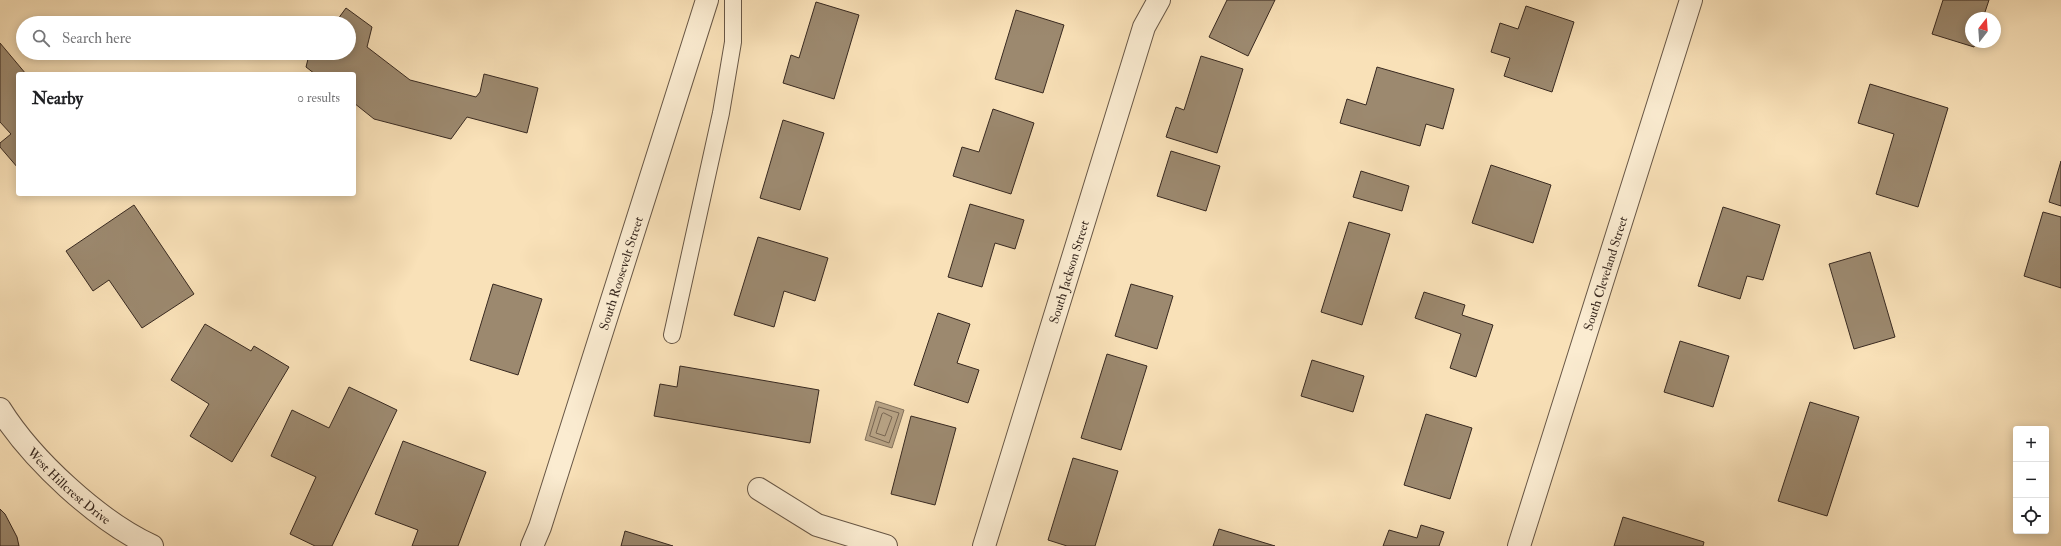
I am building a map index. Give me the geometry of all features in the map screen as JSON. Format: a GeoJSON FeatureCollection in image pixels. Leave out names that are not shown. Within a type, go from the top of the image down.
{"type":"FeatureCollection","features":[{"type":"Feature","properties":{"kind":"street","name":"South Roosevelt Street"},"geometry":{"type":"LineString","coordinates":[[532,546],[540,527],[707,0]]}},
{"type":"Feature","properties":{"kind":"street","name":"South Jackson Street"},"geometry":{"type":"LineString","coordinates":[[984,546],[1144,27],[1158,0]]}},
{"type":"Feature","properties":{"kind":"street","name":"South Cleveland Street"},"geometry":{"type":"LineString","coordinates":[[1519,546],[1691,0]]}},
{"type":"Feature","properties":{"kind":"street","name":"West Hillcrest Drive"},"geometry":{"type":"LineString","coordinates":[[0,409],[10,425],[66,487],[130,536],[152,546]]}},
{"type":"Feature","properties":{"kind":"street"},"geometry":{"type":"LineString","coordinates":[[760,489],[817,525],[886,546]]}},
{"type":"Feature","properties":{"kind":"lane"},"geometry":{"type":"LineString","coordinates":[[672,335],[721,113],[733,42],[733,0]]}},
{"type":"Feature","properties":{"kind":"water"},"geometry":{"type":"Polygon","coordinates":[[[876,401],[904,410],[892,448],[865,440],[876,401]]]}},
{"type":"Feature","properties":{"kind":"building"},"geometry":{"type":"Polygon","coordinates":[[[1227,0],[1275,0],[1248,56],[1209,37],[1227,0]]]}},
{"type":"Feature","properties":{"kind":"building"},"geometry":{"type":"Polygon","coordinates":[[[1943,0],[1989,0],[1985,12],[1965,12],[1965,44],[1932,34],[1943,0]]]}},
{"type":"Feature","properties":{"kind":"building"},"geometry":{"type":"Polygon","coordinates":[[[816,2],[859,15],[834,99],[783,83],[791,55],[799,58],[816,2]]]}},
{"type":"Feature","properties":{"kind":"building"},"geometry":{"type":"Polygon","coordinates":[[[1526,6],[1574,22],[1552,92],[1504,76],[1510,58],[1491,52],[1500,23],[1518,29],[1526,6]]]}},
{"type":"Feature","properties":{"kind":"building"},"geometry":{"type":"Polygon","coordinates":[[[346,8],[372,27],[367,47],[410,80],[476,97],[480,92],[484,74],[538,88],[527,133],[467,117],[451,139],[374,119],[356,105],[356,72],[312,72],[306,67],[308,60],[356,60],[356,16],[340,16],[346,8]]]}},
{"type":"Feature","properties":{"kind":"building"},"geometry":{"type":"Polygon","coordinates":[[[1016,10],[1064,25],[1043,93],[995,79],[1016,10]]]}},
{"type":"Feature","properties":{"kind":"building"},"geometry":{"type":"Polygon","coordinates":[[[0,43],[24,72],[16,72],[16,166],[0,147],[0,143],[11,134],[0,122],[0,43]]]}},
{"type":"Feature","properties":{"kind":"building"},"geometry":{"type":"Polygon","coordinates":[[[1201,56],[1243,69],[1217,153],[1166,137],[1176,107],[1184,110],[1201,56]]]}},
{"type":"Feature","properties":{"kind":"building"},"geometry":{"type":"Polygon","coordinates":[[[1377,67],[1454,89],[1443,129],[1426,124],[1420,146],[1340,123],[1347,99],[1366,105],[1377,67]]]}},
{"type":"Feature","properties":{"kind":"building"},"geometry":{"type":"Polygon","coordinates":[[[1870,84],[1948,108],[1918,207],[1876,194],[1894,134],[1858,123],[1870,84]]]}},
{"type":"Feature","properties":{"kind":"building"},"geometry":{"type":"Polygon","coordinates":[[[993,109],[1034,123],[1011,194],[953,176],[962,147],[979,152],[993,109]]]}},
{"type":"Feature","properties":{"kind":"building"},"geometry":{"type":"Polygon","coordinates":[[[783,120],[824,133],[800,210],[760,198],[783,120]]]}},
{"type":"Feature","properties":{"kind":"building"},"geometry":{"type":"Polygon","coordinates":[[[1171,151],[1220,166],[1206,211],[1157,196],[1171,151]]]}},
{"type":"Feature","properties":{"kind":"building"},"geometry":{"type":"Polygon","coordinates":[[[2061,161],[2061,206],[2049,202],[2061,161]]]}},
{"type":"Feature","properties":{"kind":"building"},"geometry":{"type":"Polygon","coordinates":[[[1491,165],[1551,185],[1533,243],[1472,223],[1491,165]]]}},
{"type":"Feature","properties":{"kind":"building"},"geometry":{"type":"Polygon","coordinates":[[[1361,171],[1409,186],[1402,211],[1353,197],[1361,171]]]}},
{"type":"Feature","properties":{"kind":"building"},"geometry":{"type":"Polygon","coordinates":[[[970,204],[1024,220],[1015,249],[995,243],[982,287],[948,277],[970,204]]]}},
{"type":"Feature","properties":{"kind":"building"},"geometry":{"type":"Polygon","coordinates":[[[134,205],[194,294],[142,328],[109,280],[93,291],[66,251],[134,205]]]}},
{"type":"Feature","properties":{"kind":"building"},"geometry":{"type":"Polygon","coordinates":[[[1723,207],[1780,225],[1763,280],[1747,276],[1740,299],[1698,286],[1723,207]]]}},
{"type":"Feature","properties":{"kind":"building"},"geometry":{"type":"Polygon","coordinates":[[[2043,212],[2061,217],[2061,288],[2024,276],[2043,212]]]}},
{"type":"Feature","properties":{"kind":"building"},"geometry":{"type":"Polygon","coordinates":[[[1349,222],[1390,234],[1362,325],[1321,312],[1349,222]]]}},
{"type":"Feature","properties":{"kind":"building"},"geometry":{"type":"Polygon","coordinates":[[[758,237],[828,258],[815,301],[784,291],[774,327],[734,315],[758,237]]]}},
{"type":"Feature","properties":{"kind":"building"},"geometry":{"type":"Polygon","coordinates":[[[1870,252],[1895,337],[1854,349],[1829,264],[1870,252]]]}},
{"type":"Feature","properties":{"kind":"building"},"geometry":{"type":"Polygon","coordinates":[[[493,284],[542,299],[518,375],[470,360],[493,284]]]}},
{"type":"Feature","properties":{"kind":"building"},"geometry":{"type":"Polygon","coordinates":[[[1131,284],[1173,296],[1157,349],[1115,336],[1131,284]]]}},
{"type":"Feature","properties":{"kind":"building"},"geometry":{"type":"Polygon","coordinates":[[[1424,292],[1465,305],[1462,315],[1493,325],[1476,377],[1450,368],[1461,334],[1415,318],[1424,292]]]}},
{"type":"Feature","properties":{"kind":"building"},"geometry":{"type":"Polygon","coordinates":[[[938,313],[970,324],[957,363],[979,370],[968,403],[914,385],[938,313]]]}},
{"type":"Feature","properties":{"kind":"building"},"geometry":{"type":"Polygon","coordinates":[[[205,324],[251,351],[254,346],[289,367],[232,462],[190,436],[209,404],[171,380],[205,324]]]}},
{"type":"Feature","properties":{"kind":"building"},"geometry":{"type":"Polygon","coordinates":[[[1680,341],[1729,356],[1713,407],[1664,392],[1680,341]]]}},
{"type":"Feature","properties":{"kind":"building"},"geometry":{"type":"Polygon","coordinates":[[[1107,354],[1147,366],[1121,450],[1081,438],[1107,354]]]}},
{"type":"Feature","properties":{"kind":"building"},"geometry":{"type":"Polygon","coordinates":[[[1312,360],[1364,376],[1353,412],[1301,396],[1312,360]]]}},
{"type":"Feature","properties":{"kind":"building"},"geometry":{"type":"Polygon","coordinates":[[[680,366],[819,390],[810,443],[654,416],[660,384],[677,387],[680,366]]]}},
{"type":"Feature","properties":{"kind":"building"},"geometry":{"type":"Polygon","coordinates":[[[349,387],[397,410],[332,546],[315,546],[290,534],[316,477],[271,456],[292,410],[329,428],[349,387]]]}},
{"type":"Feature","properties":{"kind":"building"},"geometry":{"type":"Polygon","coordinates":[[[1810,402],[1859,417],[1827,516],[1778,501],[1810,402]]]}},
{"type":"Feature","properties":{"kind":"building"},"geometry":{"type":"Polygon","coordinates":[[[1426,414],[1472,428],[1450,499],[1404,485],[1426,414]]]}},
{"type":"Feature","properties":{"kind":"building"},"geometry":{"type":"Polygon","coordinates":[[[911,416],[956,428],[935,505],[891,494],[911,416]]]}},
{"type":"Feature","properties":{"kind":"building"},"geometry":{"type":"Polygon","coordinates":[[[403,441],[486,472],[458,546],[412,546],[418,530],[375,514],[403,441]]]}},
{"type":"Feature","properties":{"kind":"building"},"geometry":{"type":"Polygon","coordinates":[[[1073,458],[1118,471],[1095,546],[1067,546],[1048,540],[1073,458]]]}},
{"type":"Feature","properties":{"kind":"building"},"geometry":{"type":"Polygon","coordinates":[[[0,509],[5,514],[17,537],[19,546],[0,546],[0,509]]]}},
{"type":"Feature","properties":{"kind":"building"},"geometry":{"type":"Polygon","coordinates":[[[1623,517],[1704,542],[1703,546],[1614,546],[1623,517]]]}},
{"type":"Feature","properties":{"kind":"building"},"geometry":{"type":"Polygon","coordinates":[[[1421,525],[1444,532],[1439,546],[1383,546],[1389,530],[1417,538],[1421,525]]]}},
{"type":"Feature","properties":{"kind":"building"},"geometry":{"type":"Polygon","coordinates":[[[1219,529],[1275,546],[1213,546],[1219,529]]]}},
{"type":"Feature","properties":{"kind":"building"},"geometry":{"type":"Polygon","coordinates":[[[625,531],[673,546],[621,546],[625,531]]]}}]}
